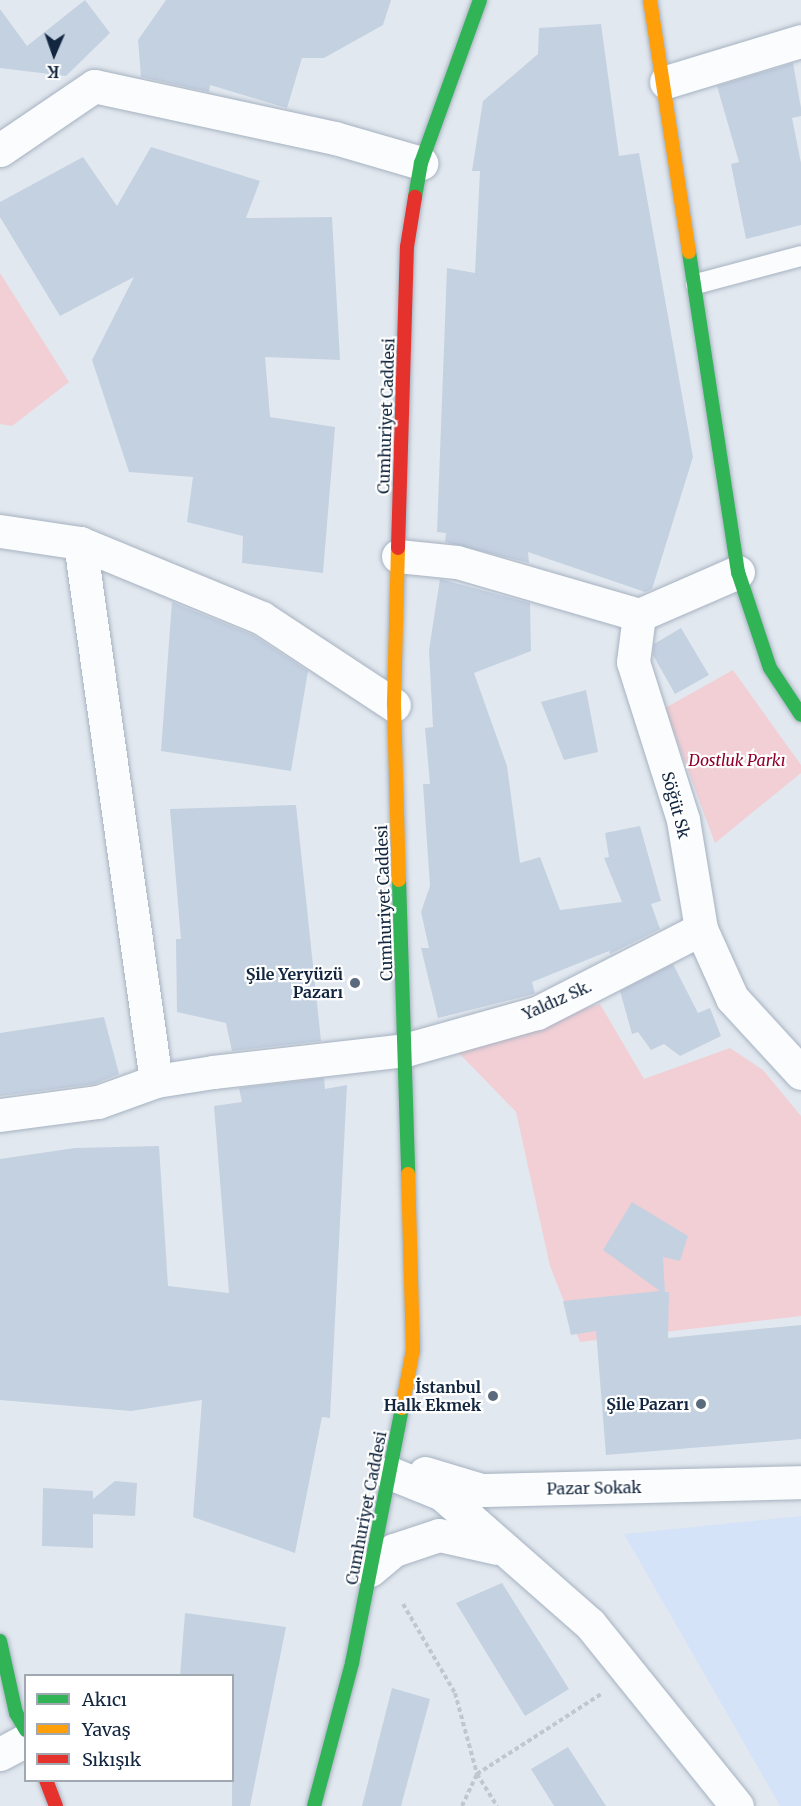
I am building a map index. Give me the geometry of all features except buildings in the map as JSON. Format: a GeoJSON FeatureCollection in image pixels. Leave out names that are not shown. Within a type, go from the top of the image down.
{"type":"FeatureCollection","features":[{"type":"Feature","properties":{"kind":"main road","name":"Cumhuriyet Caddesi"},"geometry":{"type":"LineString","coordinates":[[314,1806],[352,1663],[413,1350],[394,705],[407,248],[420,163],[480,0]]}},
{"type":"Feature","properties":{"kind":"main road"},"geometry":{"type":"LineString","coordinates":[[650,0],[666,82],[738,572],[770,668],[801,715]]}},
{"type":"Feature","properties":{"kind":"main road"},"geometry":{"type":"LineString","coordinates":[[0,1641],[16,1713],[24,1727]]}},
{"type":"Feature","properties":{"kind":"main road"},"geometry":{"type":"LineString","coordinates":[[47,1782],[56,1806]]}},
{"type":"Feature","properties":{"kind":"street"},"geometry":{"type":"LineString","coordinates":[[666,82],[801,41]]}},
{"type":"Feature","properties":{"kind":"street"},"geometry":{"type":"LineString","coordinates":[[0,150],[94,86],[335,138],[420,163]]}},
{"type":"Feature","properties":{"kind":"street"},"geometry":{"type":"LineString","coordinates":[[0,531],[81,543],[262,618],[394,705]]}},
{"type":"Feature","properties":{"kind":"street"},"geometry":{"type":"LineString","coordinates":[[81,543],[156,1081]]}},
{"type":"Feature","properties":{"kind":"street"},"geometry":{"type":"LineString","coordinates":[[398,556],[457,562],[639,615],[738,572]]}},
{"type":"Feature","properties":{"kind":"street","name":"Söğüt Sk"},"geometry":{"type":"LineString","coordinates":[[639,615],[633,662],[683,820],[701,929],[732,998],[801,1073]]}},
{"type":"Feature","properties":{"kind":"street","name":"Yaldız Sk."},"geometry":{"type":"LineString","coordinates":[[0,1115],[98,1102],[156,1081],[405,1050],[537,1013],[701,929]]}},
{"type":"Feature","properties":{"kind":"street"},"geometry":{"type":"LineString","coordinates":[[390,1473],[442,1494],[499,1548],[590,1624],[737,1806]]}},
{"type":"Feature","properties":{"kind":"street","name":"Pazar Sokak"},"geometry":{"type":"LineString","coordinates":[[390,1473],[430,1473],[481,1490],[801,1482]]}},
{"type":"Feature","properties":{"kind":"street"},"geometry":{"type":"LineString","coordinates":[[370,1570],[394,1550],[440,1535],[499,1548]]}},
{"type":"Feature","properties":{"kind":"street"},"geometry":{"type":"LineString","coordinates":[[0,1754],[24,1741]]}},
{"type":"Feature","properties":{"kind":"lane"},"geometry":{"type":"LineString","coordinates":[[696,284],[801,256]]}},
{"type":"Feature","properties":{"kind":"path"},"geometry":{"type":"LineString","coordinates":[[399,1598],[455,1693],[477,1774],[497,1806]]}},
{"type":"Feature","properties":{"kind":"path"},"geometry":{"type":"LineString","coordinates":[[462,1806],[477,1774],[631,1675]]}},
{"type":"Feature","properties":{"kind":"shaded area"},"geometry":{"type":"Polygon","coordinates":[[[801,1516],[801,1806],[780,1806],[624,1534],[801,1516]]]}},
{"type":"Feature","properties":{"kind":"green space"},"geometry":{"type":"Polygon","coordinates":[[[0,273],[69,382],[12,426],[0,424],[0,273]]]}},
{"type":"Feature","properties":{"kind":"green space","name":"Dostluk Parkı"},"geometry":{"type":"Polygon","coordinates":[[[733,670],[801,765],[801,773],[715,843],[665,708],[733,670]]]}},
{"type":"Feature","properties":{"kind":"green space"},"geometry":{"type":"Polygon","coordinates":[[[600,1004],[644,1079],[730,1048],[763,1070],[801,1116],[801,1316],[580,1342],[550,1266],[516,1112],[454,1048],[600,1004]]]}},
{"type":"Feature","properties":{"kind":"traffic: fast"},"geometry":{"type":"LineString","coordinates":[[415,197],[421,163],[480,0]]}},
{"type":"Feature","properties":{"kind":"traffic: fast"},"geometry":{"type":"LineString","coordinates":[[689,252],[738,572],[770,668],[801,715]]}},
{"type":"Feature","properties":{"kind":"traffic: fast"},"geometry":{"type":"LineString","coordinates":[[399,880],[408,1174]]}},
{"type":"Feature","properties":{"kind":"traffic: fast"},"geometry":{"type":"LineString","coordinates":[[314,1806],[352,1663],[402,1408]]}},
{"type":"Feature","properties":{"kind":"traffic: fast"},"geometry":{"type":"LineString","coordinates":[[0,1641],[16,1713],[24,1727]]}},
{"type":"Feature","properties":{"kind":"traffic: slow"},"geometry":{"type":"LineString","coordinates":[[650,0],[689,252]]}},
{"type":"Feature","properties":{"kind":"traffic: slow"},"geometry":{"type":"LineString","coordinates":[[398,548],[394,705],[399,880]]}},
{"type":"Feature","properties":{"kind":"traffic: slow"},"geometry":{"type":"LineString","coordinates":[[402,1408],[413,1350],[408,1174]]}},
{"type":"Feature","properties":{"kind":"traffic: jam"},"geometry":{"type":"LineString","coordinates":[[398,548],[407,247],[415,197]]}},
{"type":"Feature","properties":{"kind":"traffic: jam"},"geometry":{"type":"LineString","coordinates":[[47,1782],[56,1806]]}},
{"type":"Feature","properties":{"kind":"place","name":"Şile Yeryüzü Pazarı"},"geometry":{"type":"Point","coordinates":[355,983]}},
{"type":"Feature","properties":{"kind":"place","name":"İstanbul Halk Ekmek"},"geometry":{"type":"Point","coordinates":[493,1396]}},
{"type":"Feature","properties":{"kind":"place","name":"Şile Pazarı"},"geometry":{"type":"Point","coordinates":[701,1404]}}]}
